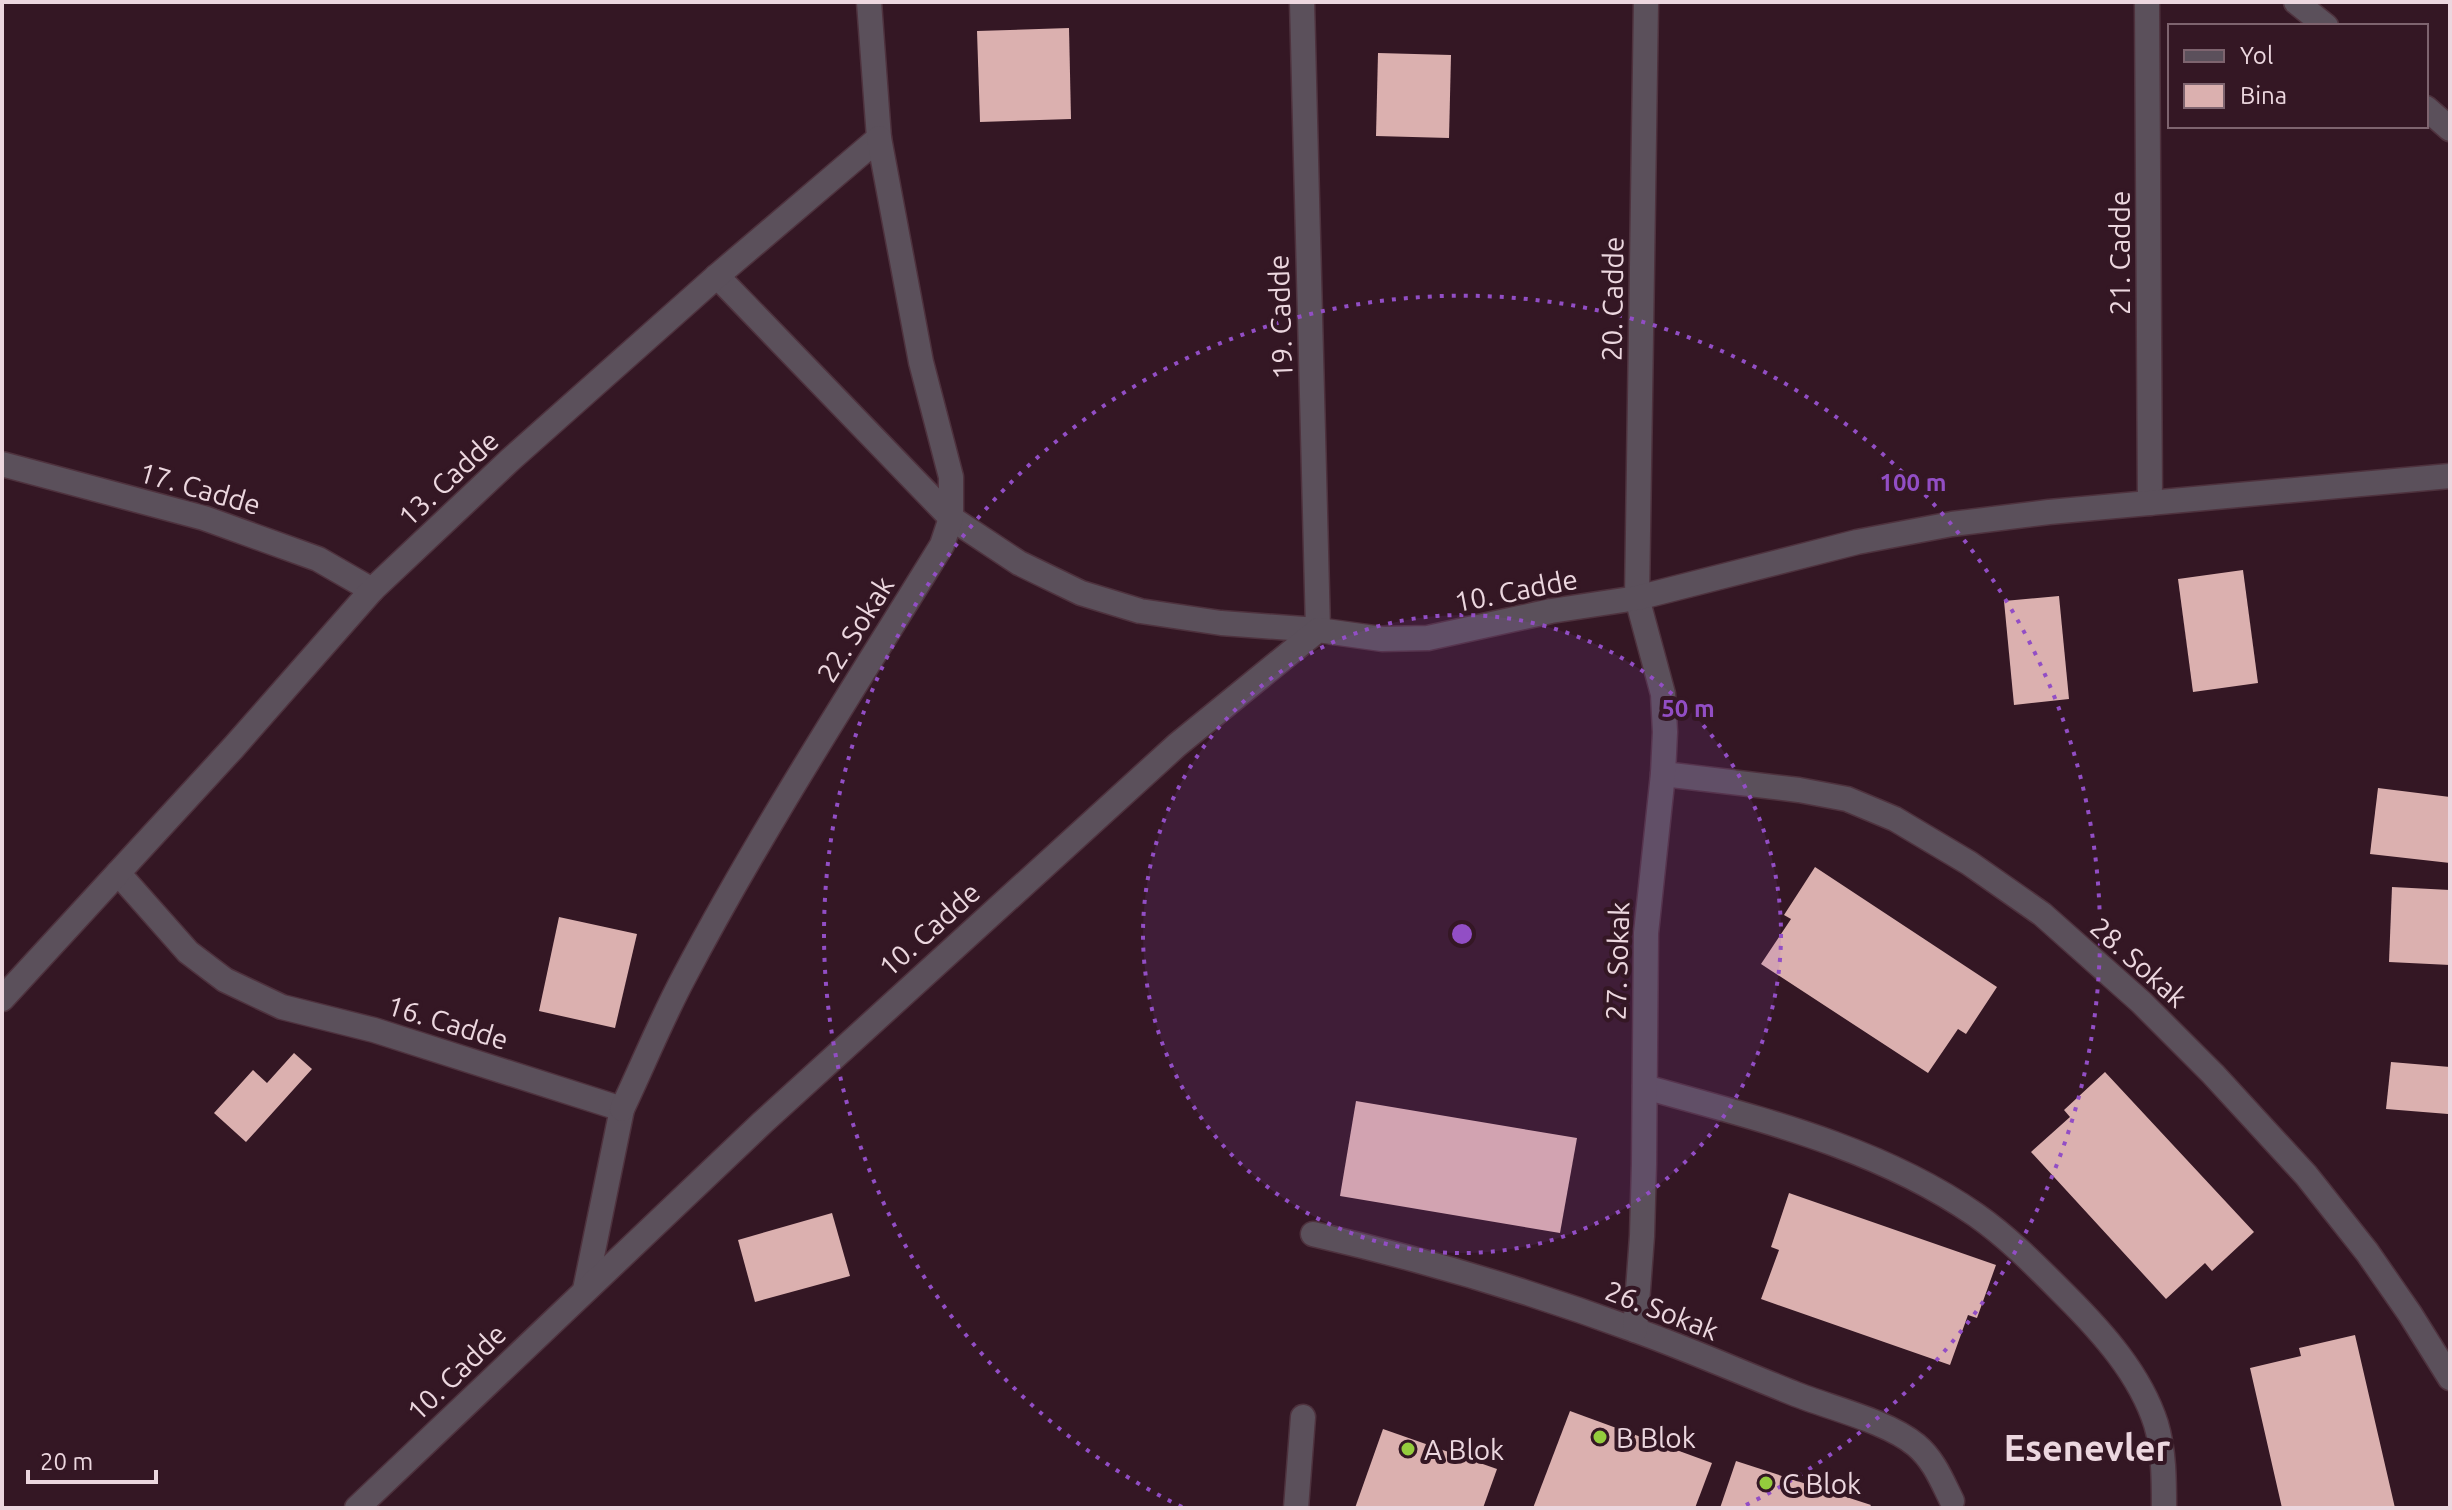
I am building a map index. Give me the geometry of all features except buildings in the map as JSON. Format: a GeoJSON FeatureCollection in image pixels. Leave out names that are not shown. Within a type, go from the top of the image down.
{"type":"FeatureCollection","features":[{"type":"Feature","properties":{"kind":"street"},"geometry":{"type":"LineString","coordinates":[[869,2],[879,138]]}},
{"type":"Feature","properties":{"kind":"street","name":"19. Cadde"},"geometry":{"type":"LineString","coordinates":[[1302,2],[1318,630]]}},
{"type":"Feature","properties":{"kind":"street","name":"20. Cadde"},"geometry":{"type":"LineString","coordinates":[[1637,598],[1646,2]]}},
{"type":"Feature","properties":{"kind":"street","name":"21. Cadde"},"geometry":{"type":"LineString","coordinates":[[2147,2],[2150,503]]}},
{"type":"Feature","properties":{"kind":"street"},"geometry":{"type":"LineString","coordinates":[[2296,2],[2324,24]]}},
{"type":"Feature","properties":{"kind":"street"},"geometry":{"type":"LineString","coordinates":[[2428,110],[2450,129]]}},
{"type":"Feature","properties":{"kind":"street","name":"13. Cadde"},"geometry":{"type":"LineString","coordinates":[[2,999],[233,748],[372,590],[510,460],[717,276],[879,138]]}},
{"type":"Feature","properties":{"kind":"street","name":"22. Sokak"},"geometry":{"type":"LineString","coordinates":[[622,1109],[682,980],[728,896],[942,545],[951,518],[951,477],[921,362],[879,138]]}},
{"type":"Feature","properties":{"kind":"street"},"geometry":{"type":"LineString","coordinates":[[717,276],[951,518],[1019,563],[1081,593],[1140,611],[1221,623],[1318,630]]}},
{"type":"Feature","properties":{"kind":"street","name":"17. Cadde"},"geometry":{"type":"LineString","coordinates":[[2,464],[204,518],[318,559],[372,590]]}},
{"type":"Feature","properties":{"kind":"street","name":"10. Cadde"},"geometry":{"type":"LineString","coordinates":[[357,1508],[773,1112],[1154,766],[1318,630],[1382,639],[1428,638],[1551,611],[1637,598],[1857,542],[1952,524],[2450,476]]}},
{"type":"Feature","properties":{"kind":"street","name":"27. Sokak"},"geometry":{"type":"LineString","coordinates":[[1635,1330],[1642,1236],[1646,933],[1665,732],[1663,694],[1637,598]]}},
{"type":"Feature","properties":{"kind":"street","name":"28. Sokak"},"geometry":{"type":"LineString","coordinates":[[1663,774],[1799,790],[1847,799],[1895,819],[1969,863],[2042,914],[2141,1002],[2213,1074],[2306,1175],[2367,1252],[2450,1378]]}},
{"type":"Feature","properties":{"kind":"street","name":"16. Cadde"},"geometry":{"type":"LineString","coordinates":[[118,873],[188,952],[225,980],[282,1007],[374,1030],[622,1109]]}},
{"type":"Feature","properties":{"kind":"street"},"geometry":{"type":"LineString","coordinates":[[1645,1087],[1800,1131],[1877,1161],[1936,1190],[1978,1216],[2038,1268],[2097,1327],[2135,1380],[2156,1424],[2164,1472],[2164,1508]]}},
{"type":"Feature","properties":{"kind":"street"},"geometry":{"type":"LineString","coordinates":[[585,1290],[622,1109]]}},
{"type":"Feature","properties":{"kind":"street","name":"26. Sokak"},"geometry":{"type":"LineString","coordinates":[[1313,1234],[1455,1270],[1635,1330],[1887,1428],[1917,1445],[1935,1465],[1955,1506]]}},
{"type":"Feature","properties":{"kind":"street"},"geometry":{"type":"LineString","coordinates":[[1296,1508],[1303,1417]]}},
{"type":"Feature","properties":{"kind":"place","name":"B Blok"},"geometry":{"type":"Point","coordinates":[1600,1437]}},
{"type":"Feature","properties":{"kind":"place","name":"A Blok"},"geometry":{"type":"Point","coordinates":[1408,1449]}},
{"type":"Feature","properties":{"kind":"place","name":"C Blok"},"geometry":{"type":"Point","coordinates":[1766,1483]}},
{"type":"Feature","properties":{"kind":"district","name":"Esenevler"},"geometry":{"type":"Point","coordinates":[2087,1447]}}]}
